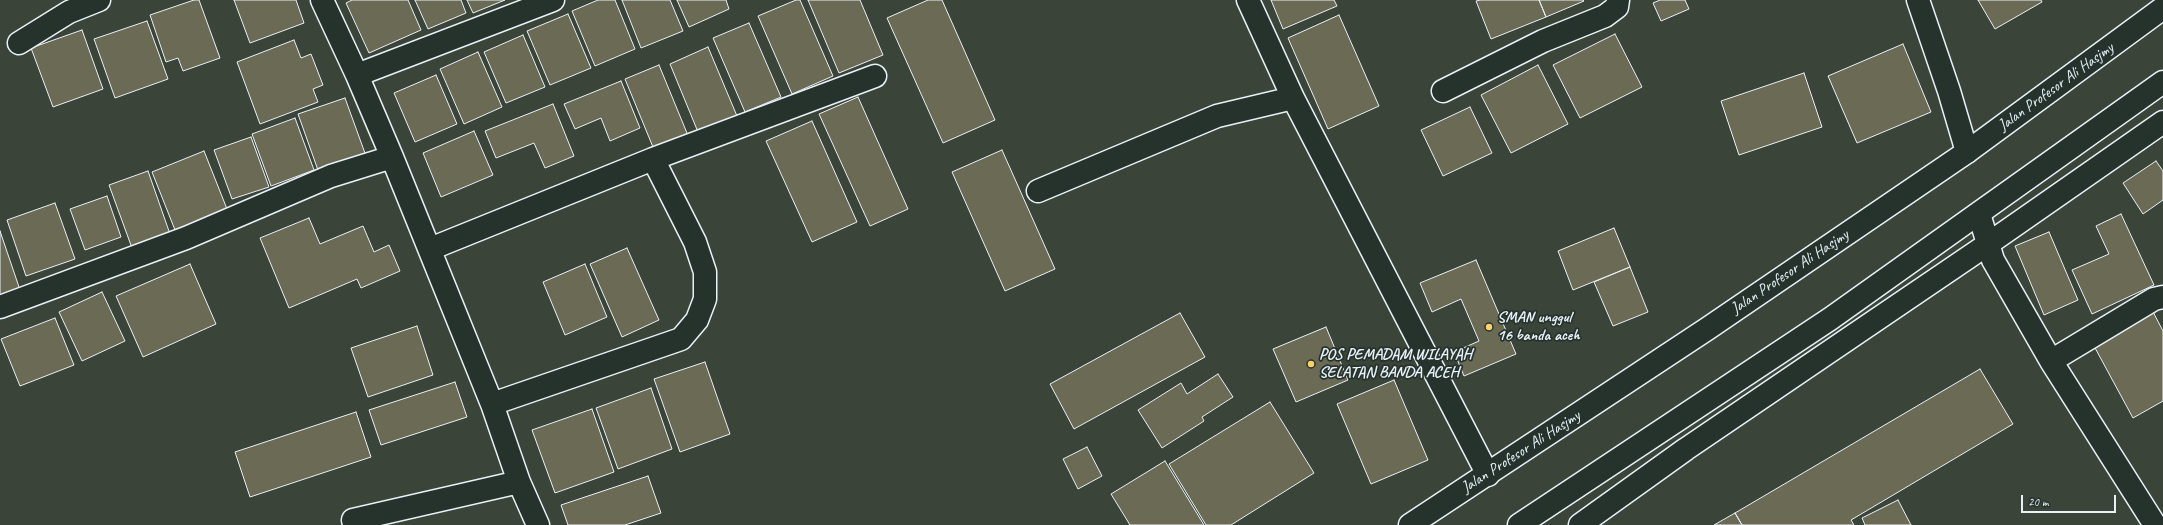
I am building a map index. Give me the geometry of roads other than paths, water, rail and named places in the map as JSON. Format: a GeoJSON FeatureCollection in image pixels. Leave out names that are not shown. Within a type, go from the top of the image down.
{"type":"FeatureCollection","features":[{"type":"Feature","properties":{"kind":"street"},"geometry":{"type":"LineString","coordinates":[[19,43],[69,12],[99,0]]}},
{"type":"Feature","properties":{"kind":"street"},"geometry":{"type":"LineString","coordinates":[[322,0],[357,75],[430,249],[492,404],[519,482],[538,525]]}},
{"type":"Feature","properties":{"kind":"street"},"geometry":{"type":"LineString","coordinates":[[357,75],[553,0]]}},
{"type":"Feature","properties":{"kind":"street"},"geometry":{"type":"LineString","coordinates":[[1248,0],[1293,98],[1488,475]]}},
{"type":"Feature","properties":{"kind":"street"},"geometry":{"type":"LineString","coordinates":[[1442,91],[1543,41],[1605,16],[1617,7],[1618,0]]}},
{"type":"Feature","properties":{"kind":"street"},"geometry":{"type":"LineString","coordinates":[[1918,0],[1949,91],[1966,152]]}},
{"type":"Feature","properties":{"kind":"street","name":"Jalan Profesor Ali Hasjmy"},"geometry":{"type":"LineString","coordinates":[[1410,525],[1488,475],[1966,152],[2163,8]]}},
{"type":"Feature","properties":{"kind":"street"},"geometry":{"type":"LineString","coordinates":[[430,249],[653,159],[875,76]]}},
{"type":"Feature","properties":{"kind":"street"},"geometry":{"type":"LineString","coordinates":[[1519,525],[1713,398],[1979,214],[2163,82]]}},
{"type":"Feature","properties":{"kind":"street"},"geometry":{"type":"LineString","coordinates":[[1038,191],[1217,116],[1293,98]]}},
{"type":"Feature","properties":{"kind":"street"},"geometry":{"type":"LineString","coordinates":[[1580,525],[1693,445],[1988,244],[2163,122]]}},
{"type":"Feature","properties":{"kind":"street"},"geometry":{"type":"LineString","coordinates":[[0,307],[186,238],[331,176],[392,157]]}},
{"type":"Feature","properties":{"kind":"street"},"geometry":{"type":"LineString","coordinates":[[492,404],[681,339],[697,320],[705,299],[705,272],[695,242],[653,159]]}},
{"type":"Feature","properties":{"kind":"street"},"geometry":{"type":"LineString","coordinates":[[1979,214],[1993,260],[2051,361],[2155,525]]}},
{"type":"Feature","properties":{"kind":"street"},"geometry":{"type":"LineString","coordinates":[[2051,361],[2154,299],[2163,297]]}},
{"type":"Feature","properties":{"kind":"street"},"geometry":{"type":"LineString","coordinates":[[353,520],[519,482]]}},
{"type":"Feature","properties":{"kind":"place","name":"SMAN unggul 16 banda aceh"},"geometry":{"type":"Point","coordinates":[1489,327]}},
{"type":"Feature","properties":{"kind":"place","name":"POS PEMADAM WILAYAH SELATAN BANDA ACEH"},"geometry":{"type":"Point","coordinates":[1311,364]}}]}
